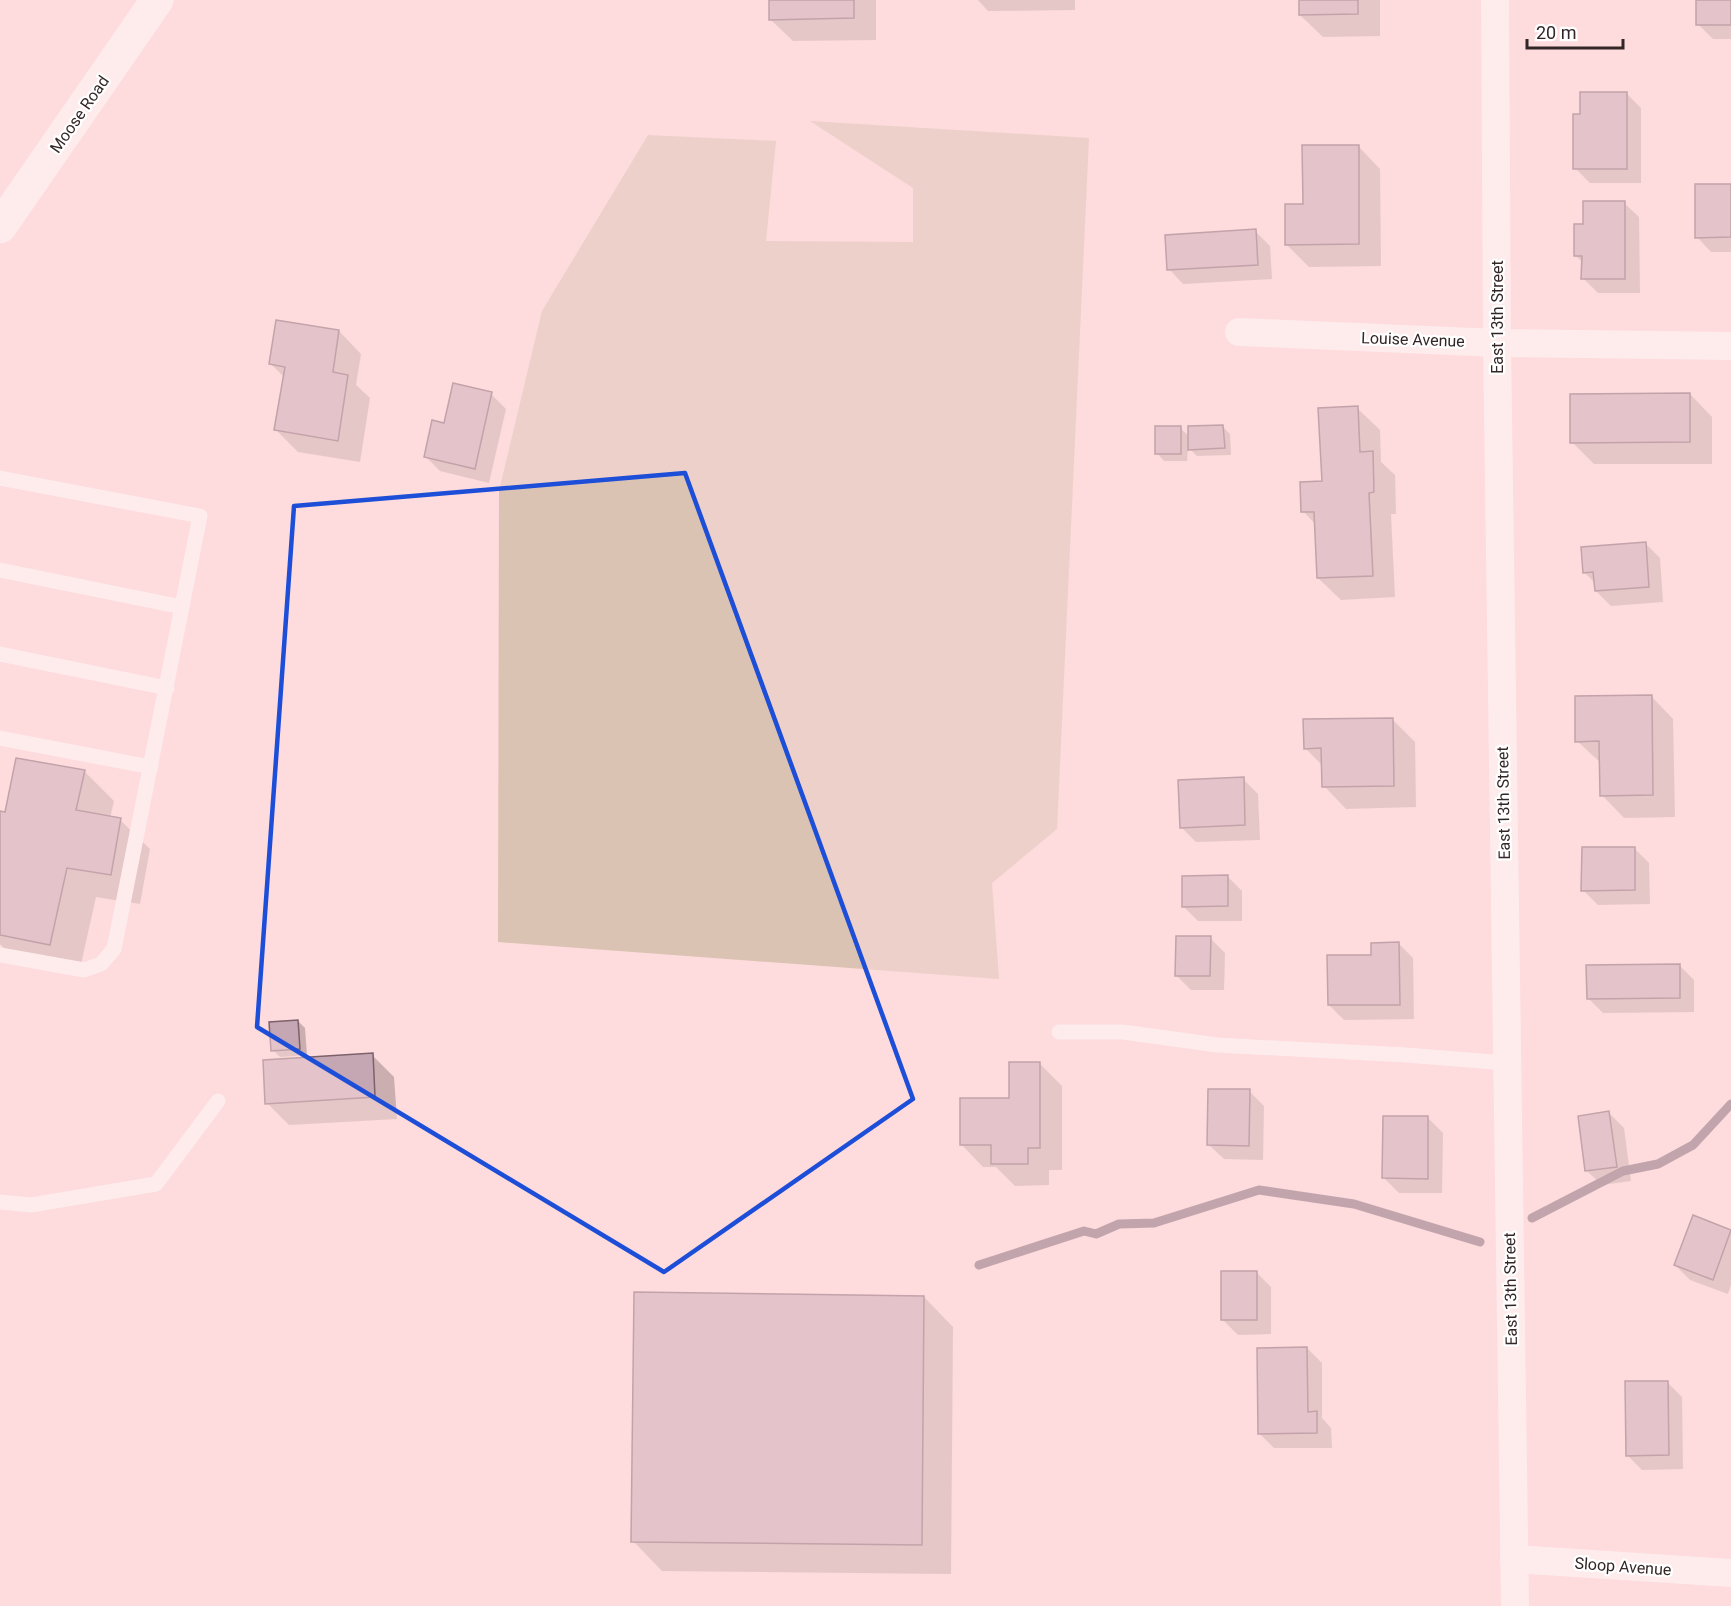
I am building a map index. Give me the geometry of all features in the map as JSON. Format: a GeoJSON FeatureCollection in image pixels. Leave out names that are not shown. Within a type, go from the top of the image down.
{"type":"FeatureCollection","features":[{"type":"Feature","properties":{"kind":"street","name":"Moose Road"},"geometry":{"type":"LineString","coordinates":[[0,227],[157,0]]}},
{"type":"Feature","properties":{"kind":"street","name":"East 13th Street"},"geometry":{"type":"LineString","coordinates":[[1495,0],[1497,343],[1515,1606]]}},
{"type":"Feature","properties":{"kind":"street","name":"Louise Avenue"},"geometry":{"type":"LineString","coordinates":[[1239,332],[1497,343],[1731,346]]}},
{"type":"Feature","properties":{"kind":"street","name":"Sloop Avenue"},"geometry":{"type":"LineString","coordinates":[[1514,1559],[1731,1573]]}},
{"type":"Feature","properties":{"kind":"lane"},"geometry":{"type":"LineString","coordinates":[[0,478],[200,516],[114,949],[101,964],[84,970],[0,955]]}},
{"type":"Feature","properties":{"kind":"lane"},"geometry":{"type":"LineString","coordinates":[[0,570],[182,608]]}},
{"type":"Feature","properties":{"kind":"lane"},"geometry":{"type":"LineString","coordinates":[[0,654],[167,688]]}},
{"type":"Feature","properties":{"kind":"lane"},"geometry":{"type":"LineString","coordinates":[[0,738],[151,767]]}},
{"type":"Feature","properties":{"kind":"lane"},"geometry":{"type":"LineString","coordinates":[[1059,1032],[1123,1032],[1217,1046],[1406,1055],[1506,1063]]}},
{"type":"Feature","properties":{"kind":"lane"},"geometry":{"type":"LineString","coordinates":[[0,1202],[31,1204],[156,1184],[218,1101]]}},
{"type":"Feature","properties":{"kind":"highlighted area"},"geometry":{"type":"Polygon","coordinates":[[[685,473],[913,1099],[664,1272],[257,1027],[294,506],[685,473]]]}},
{"type":"Feature","properties":{"kind":"shaded area"},"geometry":{"type":"Polygon","coordinates":[[[810,121],[1089,138],[1057,829],[992,883],[999,979],[498,942],[499,491],[542,311],[648,135],[776,141],[766,241],[913,242],[913,188],[810,121]]]}},
{"type":"Feature","properties":{"kind":"building"},"geometry":{"type":"Polygon","coordinates":[[[769,0],[854,0],[854,18],[769,20],[769,0]]]}},
{"type":"Feature","properties":{"kind":"building"},"geometry":{"type":"Polygon","coordinates":[[[1299,0],[1358,0],[1358,14],[1299,15],[1299,0]]]}},
{"type":"Feature","properties":{"kind":"building"},"geometry":{"type":"Polygon","coordinates":[[[1696,0],[1731,0],[1731,25],[1696,25],[1696,0]]]}},
{"type":"Feature","properties":{"kind":"building"},"geometry":{"type":"Polygon","coordinates":[[[1580,92],[1627,92],[1627,169],[1573,169],[1573,114],[1580,114],[1580,92]]]}},
{"type":"Feature","properties":{"kind":"building"},"geometry":{"type":"Polygon","coordinates":[[[1302,145],[1359,145],[1359,244],[1285,245],[1285,204],[1303,204],[1302,145]]]}},
{"type":"Feature","properties":{"kind":"building"},"geometry":{"type":"Polygon","coordinates":[[[1695,184],[1731,184],[1731,237],[1695,238],[1695,184]]]}},
{"type":"Feature","properties":{"kind":"building"},"geometry":{"type":"Polygon","coordinates":[[[1583,201],[1625,201],[1625,279],[1581,279],[1582,256],[1574,256],[1574,224],[1583,224],[1583,201]]]}},
{"type":"Feature","properties":{"kind":"building"},"geometry":{"type":"Polygon","coordinates":[[[1256,229],[1258,265],[1167,270],[1165,235],[1256,229]]]}},
{"type":"Feature","properties":{"kind":"building"},"geometry":{"type":"Polygon","coordinates":[[[276,320],[339,330],[333,372],[348,375],[338,441],[274,430],[285,367],[269,364],[276,320]]]}},
{"type":"Feature","properties":{"kind":"building"},"geometry":{"type":"Polygon","coordinates":[[[453,383],[492,392],[475,469],[424,457],[432,420],[444,423],[453,383]]]}},
{"type":"Feature","properties":{"kind":"building"},"geometry":{"type":"Polygon","coordinates":[[[1690,393],[1690,442],[1570,443],[1570,394],[1690,393]]]}},
{"type":"Feature","properties":{"kind":"building"},"geometry":{"type":"Polygon","coordinates":[[[1358,406],[1360,452],[1373,451],[1374,492],[1369,493],[1373,576],[1317,578],[1314,512],[1301,512],[1300,482],[1322,481],[1318,408],[1358,406]]]}},
{"type":"Feature","properties":{"kind":"building"},"geometry":{"type":"Polygon","coordinates":[[[1223,425],[1225,448],[1188,450],[1188,426],[1223,425]]]}},
{"type":"Feature","properties":{"kind":"building"},"geometry":{"type":"Polygon","coordinates":[[[1155,426],[1181,426],[1181,454],[1155,454],[1155,426]]]}},
{"type":"Feature","properties":{"kind":"building"},"geometry":{"type":"Polygon","coordinates":[[[1646,542],[1649,587],[1595,591],[1593,572],[1583,573],[1581,547],[1646,542]]]}},
{"type":"Feature","properties":{"kind":"building"},"geometry":{"type":"Polygon","coordinates":[[[1652,695],[1653,795],[1600,796],[1599,741],[1575,742],[1575,696],[1652,695]]]}},
{"type":"Feature","properties":{"kind":"building"},"geometry":{"type":"Polygon","coordinates":[[[1393,718],[1394,786],[1322,787],[1321,748],[1304,749],[1303,719],[1393,718]]]}},
{"type":"Feature","properties":{"kind":"building"},"geometry":{"type":"Polygon","coordinates":[[[16,758],[85,770],[76,810],[121,818],[111,875],[67,868],[50,945],[0,935],[0,811],[5,812],[16,758]]]}},
{"type":"Feature","properties":{"kind":"building"},"geometry":{"type":"Polygon","coordinates":[[[1244,777],[1245,825],[1180,828],[1178,780],[1244,777]]]}},
{"type":"Feature","properties":{"kind":"building"},"geometry":{"type":"Polygon","coordinates":[[[1582,847],[1635,847],[1635,890],[1581,891],[1582,847]]]}},
{"type":"Feature","properties":{"kind":"building"},"geometry":{"type":"Polygon","coordinates":[[[1228,875],[1228,906],[1182,907],[1182,876],[1228,875]]]}},
{"type":"Feature","properties":{"kind":"building"},"geometry":{"type":"Polygon","coordinates":[[[1176,936],[1211,936],[1210,976],[1175,976],[1176,936]]]}},
{"type":"Feature","properties":{"kind":"building"},"geometry":{"type":"Polygon","coordinates":[[[1399,942],[1400,1005],[1328,1005],[1327,955],[1371,955],[1371,943],[1399,942]]]}},
{"type":"Feature","properties":{"kind":"building"},"geometry":{"type":"Polygon","coordinates":[[[1680,964],[1680,998],[1587,999],[1586,965],[1680,964]]]}},
{"type":"Feature","properties":{"kind":"building"},"geometry":{"type":"Polygon","coordinates":[[[298,1020],[300,1049],[271,1051],[269,1022],[298,1020]]]}},
{"type":"Feature","properties":{"kind":"building"},"geometry":{"type":"Polygon","coordinates":[[[373,1053],[375,1097],[265,1104],[263,1060],[373,1053]]]}},
{"type":"Feature","properties":{"kind":"building"},"geometry":{"type":"Polygon","coordinates":[[[1009,1062],[1040,1062],[1040,1148],[1028,1148],[1028,1164],[991,1164],[991,1145],[960,1145],[960,1098],[1009,1098],[1009,1062]]]}},
{"type":"Feature","properties":{"kind":"building"},"geometry":{"type":"Polygon","coordinates":[[[1208,1089],[1250,1089],[1249,1146],[1207,1145],[1208,1089]]]}},
{"type":"Feature","properties":{"kind":"building"},"geometry":{"type":"Polygon","coordinates":[[[1609,1111],[1617,1167],[1585,1171],[1578,1116],[1609,1111]]]}},
{"type":"Feature","properties":{"kind":"building"},"geometry":{"type":"Polygon","coordinates":[[[1383,1116],[1428,1116],[1428,1179],[1382,1178],[1383,1116]]]}},
{"type":"Feature","properties":{"kind":"building"},"geometry":{"type":"Polygon","coordinates":[[[1693,1215],[1731,1230],[1713,1280],[1674,1265],[1693,1215]]]}},
{"type":"Feature","properties":{"kind":"building"},"geometry":{"type":"Polygon","coordinates":[[[1221,1271],[1257,1271],[1257,1320],[1221,1320],[1221,1271]]]}},
{"type":"Feature","properties":{"kind":"building"},"geometry":{"type":"Polygon","coordinates":[[[634,1292],[924,1296],[922,1545],[631,1542],[634,1292]]]}},
{"type":"Feature","properties":{"kind":"building"},"geometry":{"type":"Polygon","coordinates":[[[1307,1347],[1308,1412],[1317,1411],[1317,1433],[1258,1434],[1257,1348],[1307,1347]]]}},
{"type":"Feature","properties":{"kind":"building"},"geometry":{"type":"Polygon","coordinates":[[[1625,1381],[1668,1381],[1669,1455],[1626,1456],[1625,1381]]]}},
{"type":"Feature","properties":{"kind":"waterway"},"geometry":{"type":"LineString","coordinates":[[1532,1218],[1623,1171],[1658,1164],[1693,1145],[1731,1104]]}},
{"type":"Feature","properties":{"kind":"waterway"},"geometry":{"type":"LineString","coordinates":[[979,1265],[1084,1231],[1096,1234],[1119,1224],[1154,1223],[1259,1190],[1354,1204],[1480,1242]]}}]}
